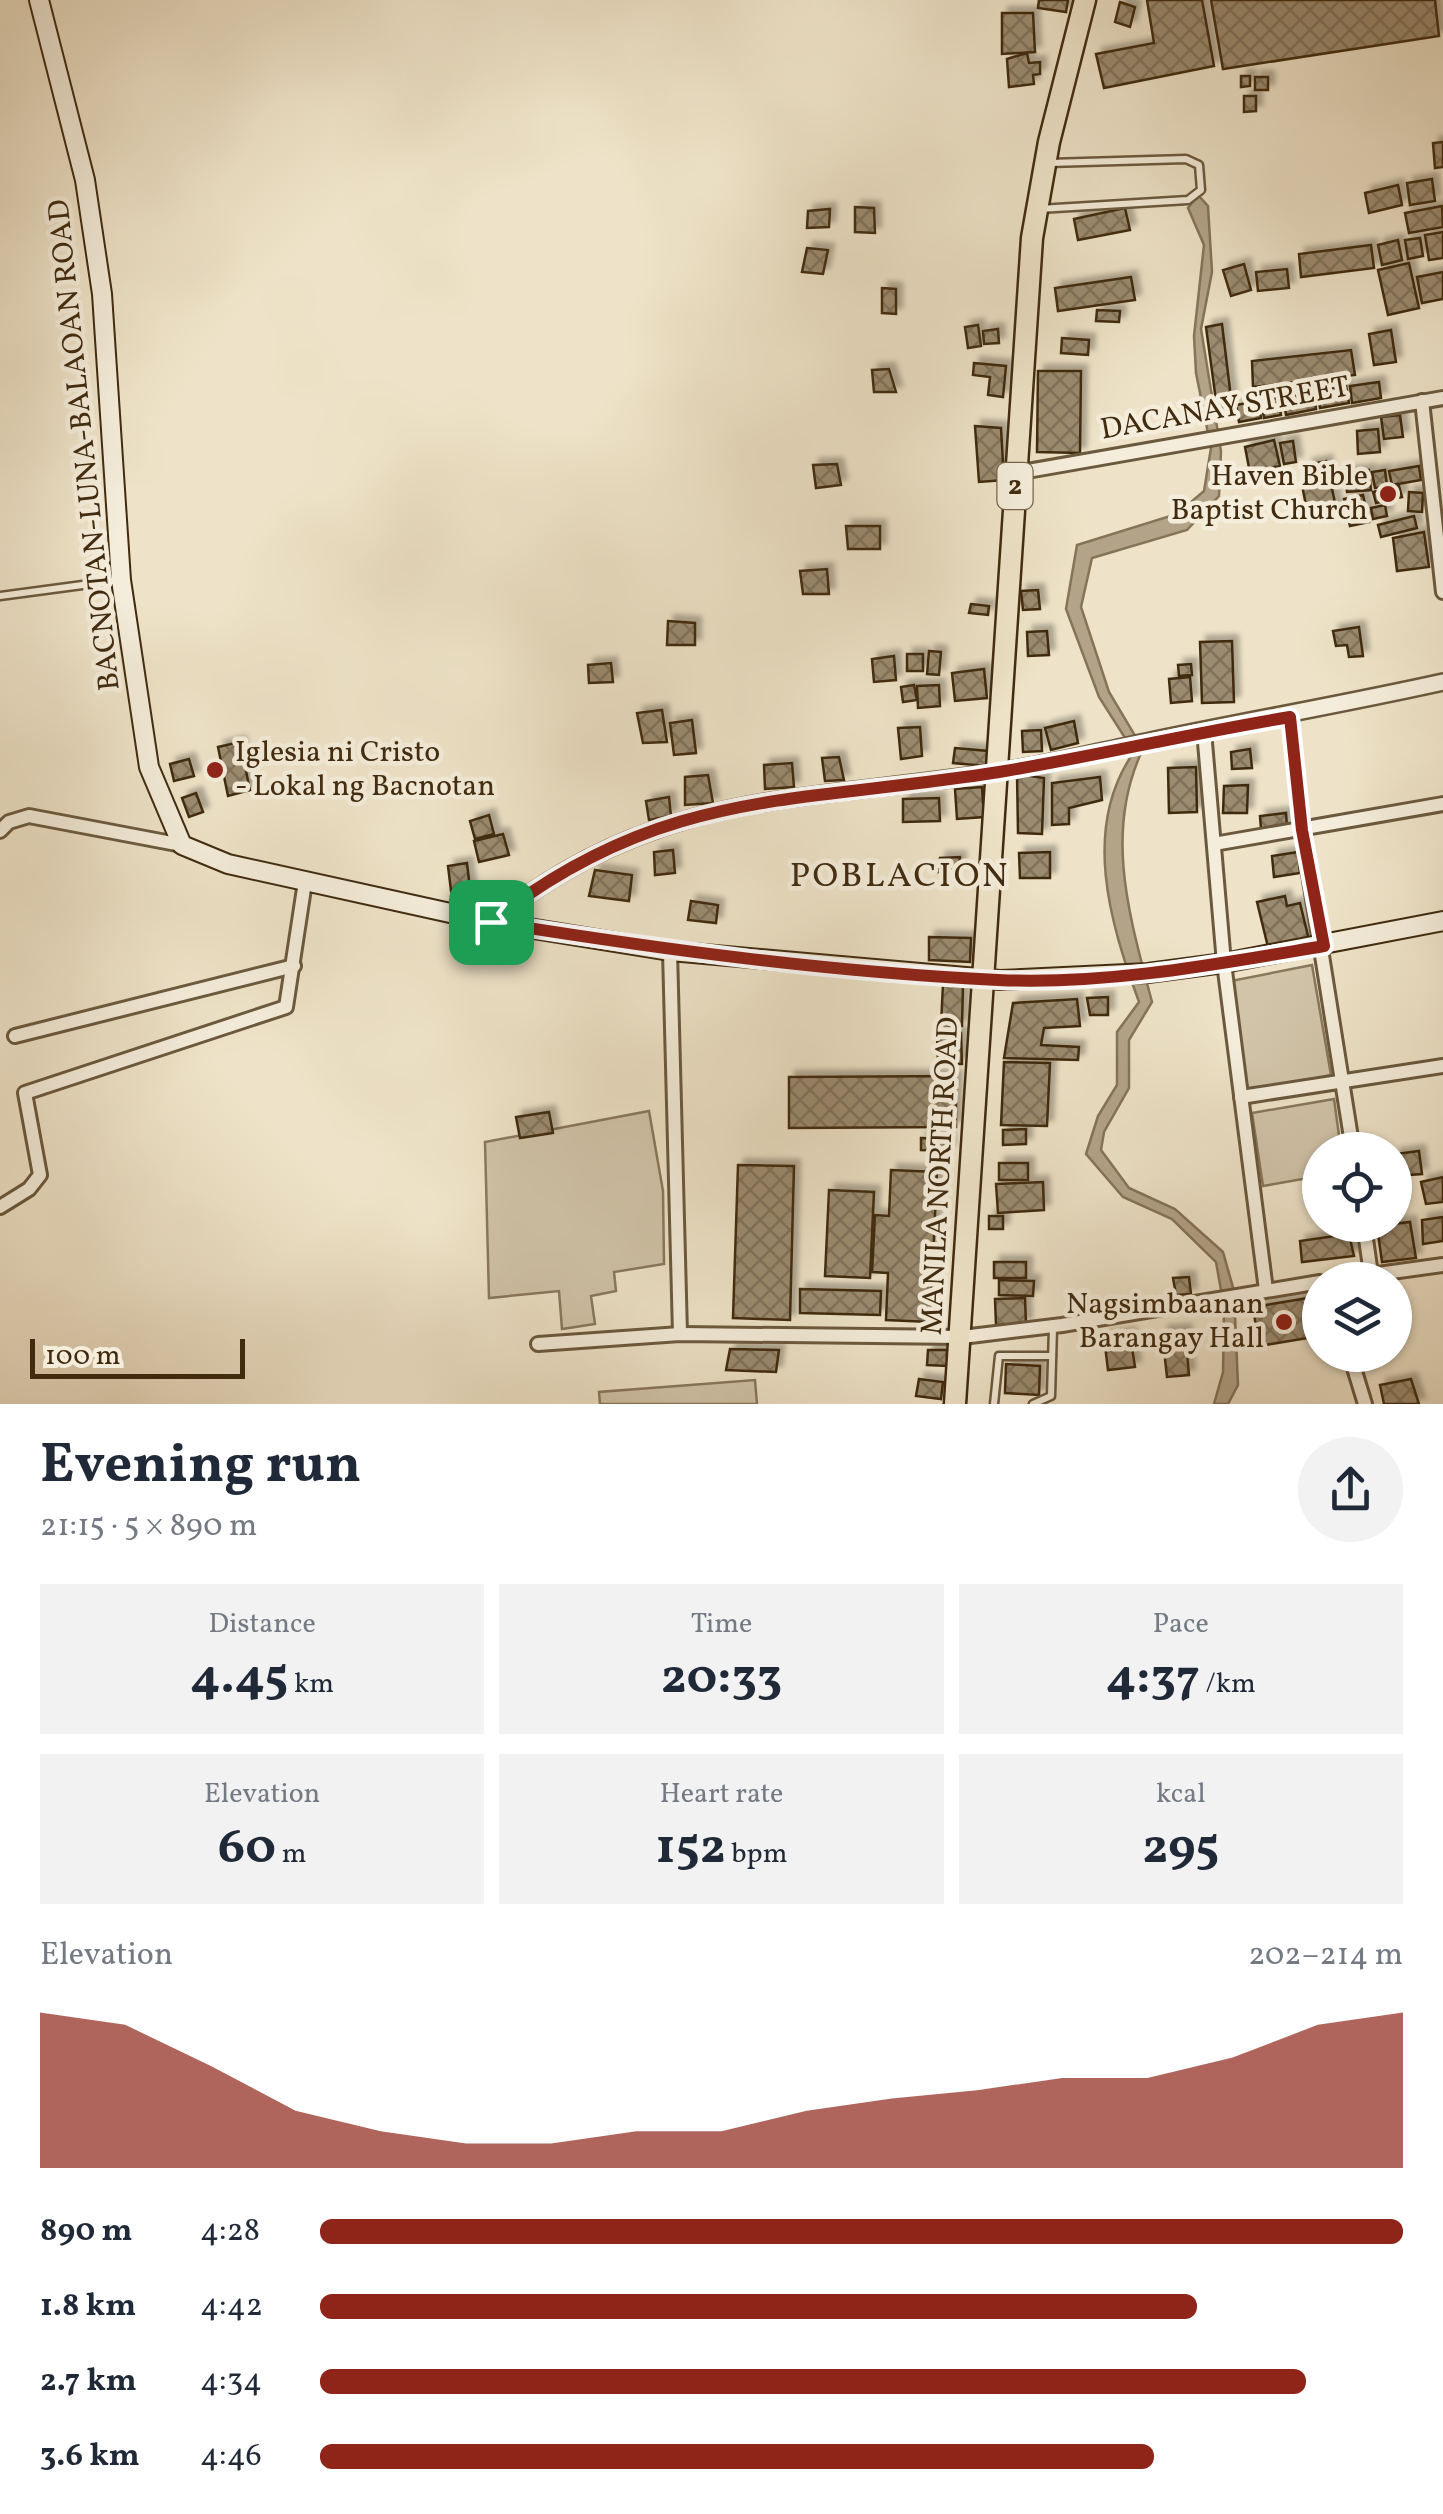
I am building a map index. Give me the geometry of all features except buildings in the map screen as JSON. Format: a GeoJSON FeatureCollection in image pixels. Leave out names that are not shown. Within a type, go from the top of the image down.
{"type":"FeatureCollection","features":[{"type":"Feature","properties":{"kind":"highway","name":"MANILA NORTH ROAD"},"geometry":{"type":"LineString","coordinates":[[956,1404],[1023,335],[1046,162],[1086,0]]}},
{"type":"Feature","properties":{"kind":"main road","name":"BACNOTAN-LUNA-BALAOAN ROAD"},"geometry":{"type":"LineString","coordinates":[[39,0],[85,180],[102,294],[121,580],[149,767],[182,845]]}},
{"type":"Feature","properties":{"kind":"main road"},"geometry":{"type":"LineString","coordinates":[[182,845],[228,864],[491,922],[670,951],[984,978],[1125,974],[1224,963],[1443,922]]}},
{"type":"Feature","properties":{"kind":"street","name":"DACANAY STREET"},"geometry":{"type":"LineString","coordinates":[[1016,473],[1203,436],[1443,398]]}},
{"type":"Feature","properties":{"kind":"street"},"geometry":{"type":"LineString","coordinates":[[1422,400],[1443,592]]}},
{"type":"Feature","properties":{"kind":"street"},"geometry":{"type":"LineString","coordinates":[[491,922],[574,864],[624,838],[679,820],[747,803],[998,772],[1290,717],[1443,682]]}},
{"type":"Feature","properties":{"kind":"street"},"geometry":{"type":"LineString","coordinates":[[1290,717],[1302,830],[1324,946],[1350,1132]]}},
{"type":"Feature","properties":{"kind":"street"},"geometry":{"type":"LineString","coordinates":[[1204,731],[1224,963],[1266,1290]]}},
{"type":"Feature","properties":{"kind":"street"},"geometry":{"type":"LineString","coordinates":[[1214,844],[1443,804]]}},
{"type":"Feature","properties":{"kind":"street"},"geometry":{"type":"LineString","coordinates":[[0,831],[9,822],[29,816],[182,845]]}},
{"type":"Feature","properties":{"kind":"street"},"geometry":{"type":"LineString","coordinates":[[0,1206],[29,1190],[40,1175],[25,1093],[286,1007],[304,882]]}},
{"type":"Feature","properties":{"kind":"street"},"geometry":{"type":"LineString","coordinates":[[670,951],[680,1334]]}},
{"type":"Feature","properties":{"kind":"street"},"geometry":{"type":"LineString","coordinates":[[14,1036],[294,966]]}},
{"type":"Feature","properties":{"kind":"street"},"geometry":{"type":"LineString","coordinates":[[1241,1097],[1443,1066]]}},
{"type":"Feature","properties":{"kind":"street"},"geometry":{"type":"LineString","coordinates":[[1412,1269],[1443,1265]]}},
{"type":"Feature","properties":{"kind":"street"},"geometry":{"type":"LineString","coordinates":[[538,1344],[680,1334],[962,1337],[1302,1285]]}},
{"type":"Feature","properties":{"kind":"street"},"geometry":{"type":"LineString","coordinates":[[1355,1372],[1365,1404]]}},
{"type":"Feature","properties":{"kind":"lane"},"geometry":{"type":"LineString","coordinates":[[1038,209],[1188,200],[1201,190],[1199,165],[1186,158],[1046,162]]}},
{"type":"Feature","properties":{"kind":"lane"},"geometry":{"type":"LineString","coordinates":[[0,596],[121,580]]}},
{"type":"Feature","properties":{"kind":"lane"},"geometry":{"type":"LineString","coordinates":[[1033,1404],[1051,1396],[1053,1326]]}},
{"type":"Feature","properties":{"kind":"lane"},"geometry":{"type":"LineString","coordinates":[[994,1404],[999,1356],[1052,1356]]}},
{"type":"Feature","properties":{"kind":"shaded area"},"geometry":{"type":"Polygon","coordinates":[[[1198,195],[1208,206],[1212,272],[1201,329],[1221,451],[1219,496],[1187,530],[1092,558],[1081,607],[1109,692],[1143,749],[1131,780],[1122,843],[1129,907],[1152,1002],[1129,1040],[1129,1088],[1104,1132],[1101,1150],[1129,1188],[1175,1209],[1223,1252],[1234,1291],[1238,1385],[1228,1404],[1214,1404],[1223,1372],[1224,1307],[1216,1262],[1172,1219],[1123,1197],[1086,1154],[1098,1116],[1117,1085],[1117,1032],[1139,1002],[1111,908],[1105,843],[1108,812],[1118,781],[1134,752],[1099,697],[1066,609],[1077,545],[1177,514],[1204,491],[1211,448],[1196,373],[1194,336],[1204,245],[1188,208],[1198,195]]]}},
{"type":"Feature","properties":{"kind":"shaded area"},"geometry":{"type":"Polygon","coordinates":[[[1312,965],[1331,1075],[1246,1094],[1231,981],[1312,965]]]}},
{"type":"Feature","properties":{"kind":"shaded area"},"geometry":{"type":"Polygon","coordinates":[[[1334,1099],[1339,1132],[1302,1132],[1302,1179],[1263,1186],[1252,1113],[1334,1099]]]}},
{"type":"Feature","properties":{"kind":"shaded area"},"geometry":{"type":"Polygon","coordinates":[[[649,1111],[663,1191],[664,1264],[614,1272],[616,1291],[591,1296],[595,1324],[562,1329],[559,1291],[489,1298],[485,1142],[649,1111]]]}},
{"type":"Feature","properties":{"kind":"shaded area"},"geometry":{"type":"Polygon","coordinates":[[[755,1380],[757,1404],[600,1404],[599,1392],[755,1380]]]}},
{"type":"Feature","properties":{"kind":"place","name":"Haven Bible Baptist Church"},"geometry":{"type":"Point","coordinates":[1388,494]}},
{"type":"Feature","properties":{"kind":"place","name":"Iglesia ni Cristo - Lokal ng Bacnotan"},"geometry":{"type":"Point","coordinates":[215,770]}},
{"type":"Feature","properties":{"kind":"place","name":"Nagsimbaanan Barangay Hall"},"geometry":{"type":"Point","coordinates":[1284,1322]}},
{"type":"Feature","properties":{"kind":"district","name":"POBLACION"},"geometry":{"type":"Point","coordinates":[900,877]}},
{"type":"Feature","properties":{"kind":"route"},"geometry":{"type":"LineString","coordinates":[[1290,717],[1302,830],[1324,946],[1148,972],[1000,980],[670,951],[491,922],[574,864],[624,838],[679,820],[747,803],[998,772],[1290,717]]}}]}
